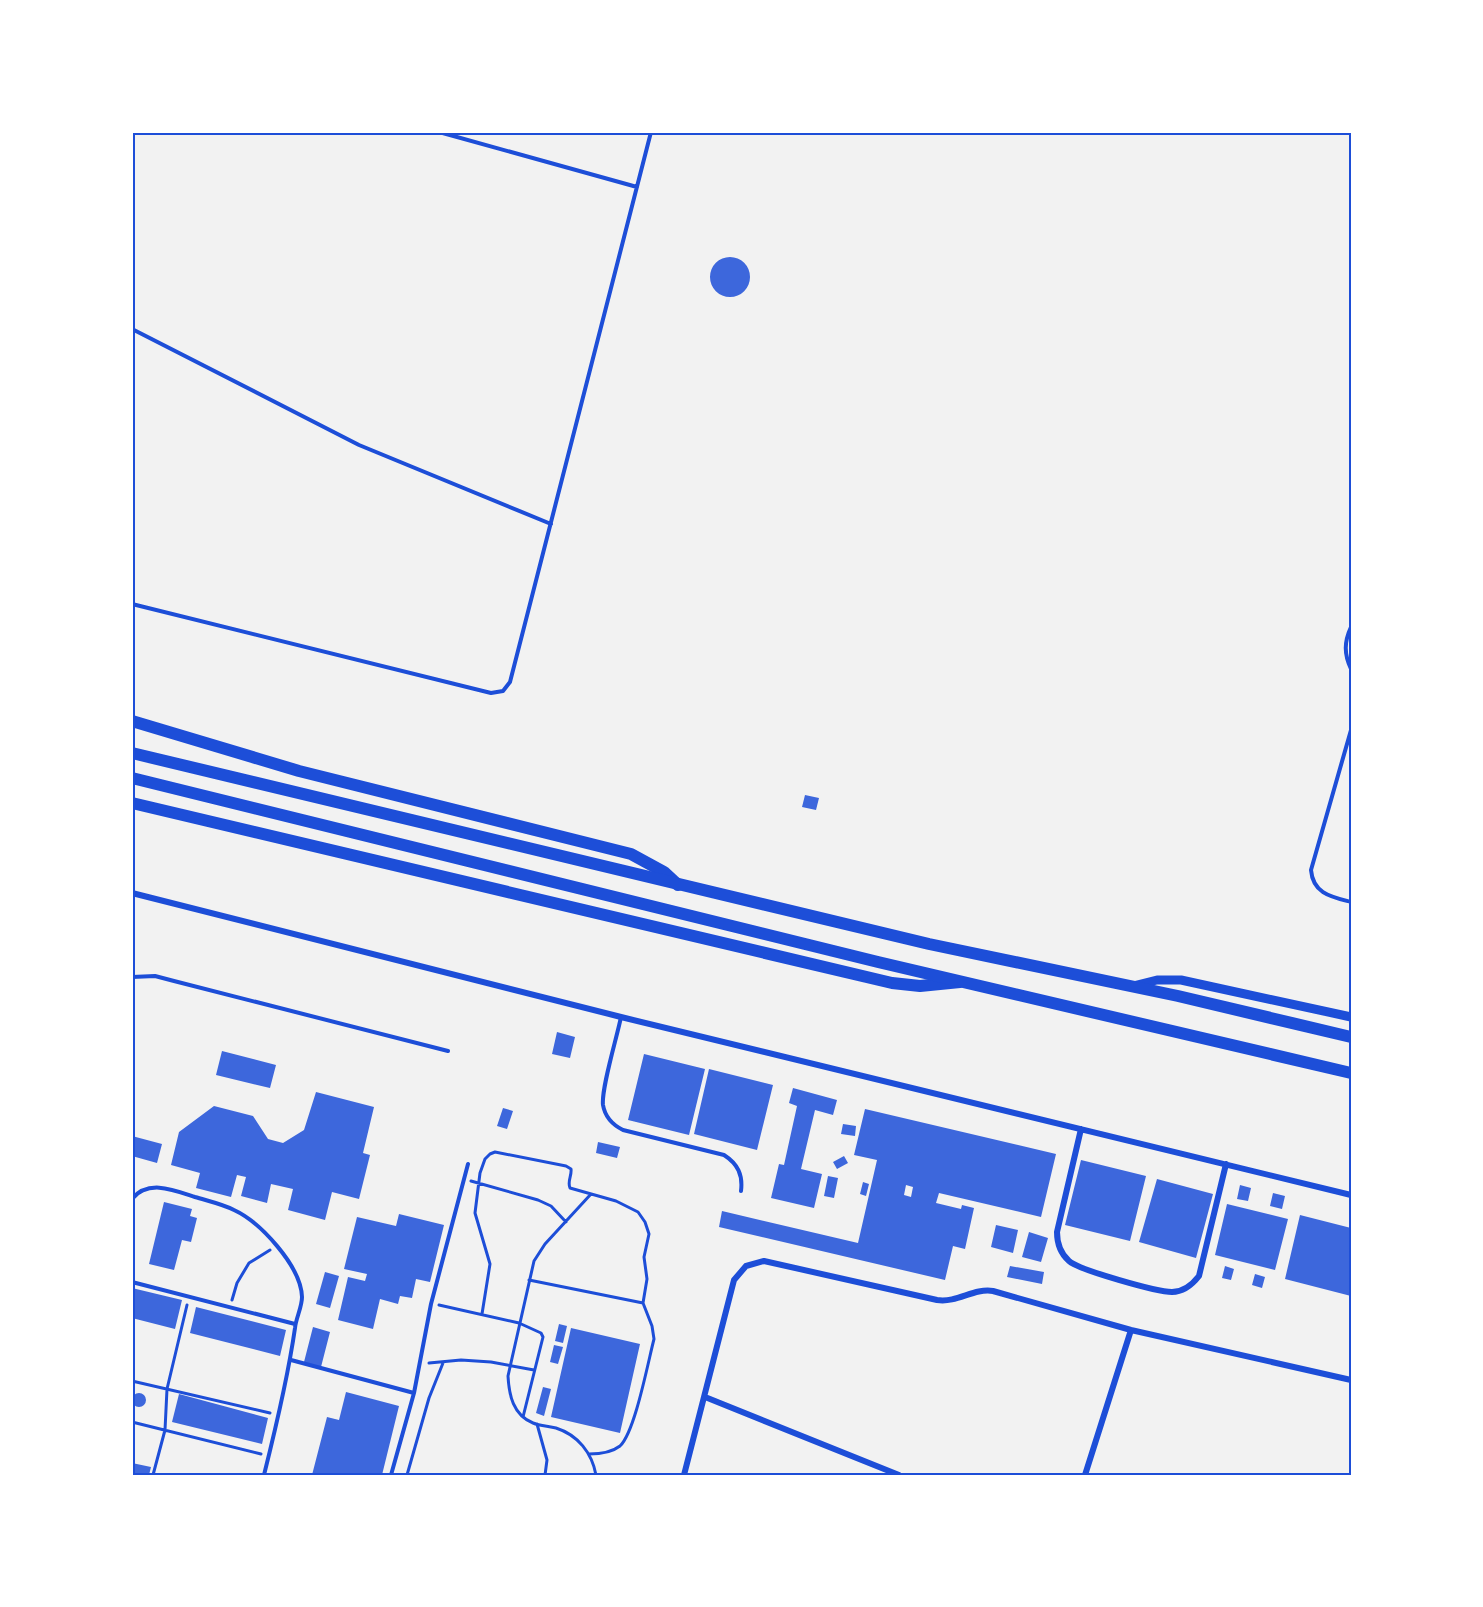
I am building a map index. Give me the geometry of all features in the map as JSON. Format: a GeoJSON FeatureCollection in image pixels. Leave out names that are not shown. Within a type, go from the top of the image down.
{"type":"FeatureCollection","features":[{"type":"Feature","properties":{"kind":"main road"},"geometry":{"type":"LineString","coordinates":[[132,721],[299,771],[631,854],[664,872],[678,885]]}},
{"type":"Feature","properties":{"kind":"main road"},"geometry":{"type":"LineString","coordinates":[[132,753],[929,944],[1133,987],[1351,1037]]}},
{"type":"Feature","properties":{"kind":"main road"},"geometry":{"type":"LineString","coordinates":[[132,778],[960,982],[1351,1073]]}},
{"type":"Feature","properties":{"kind":"main road"},"geometry":{"type":"LineString","coordinates":[[132,803],[892,983],[920,986],[960,982]]}},
{"type":"Feature","properties":{"kind":"street"},"geometry":{"type":"LineString","coordinates":[[132,893],[621,1017],[1351,1195]]}},
{"type":"Feature","properties":{"kind":"street"},"geometry":{"type":"LineString","coordinates":[[1133,987],[1156,980],[1182,980],[1351,1017]]}},
{"type":"Feature","properties":{"kind":"street"},"geometry":{"type":"LineString","coordinates":[[1081,1129],[1057,1232],[1062,1253],[1080,1267],[1163,1291],[1180,1291],[1194,1283],[1199,1276],[1226,1164]]}},
{"type":"Feature","properties":{"kind":"street"},"geometry":{"type":"LineString","coordinates":[[684,1475],[734,1280],[739,1272],[754,1262],[772,1262],[937,1300],[954,1300],[976,1291],[989,1290],[1131,1330],[1351,1380]]}},
{"type":"Feature","properties":{"kind":"street"},"geometry":{"type":"LineString","coordinates":[[1085,1475],[1131,1330]]}},
{"type":"Feature","properties":{"kind":"street"},"geometry":{"type":"LineString","coordinates":[[705,1397],[899,1475]]}},
{"type":"Feature","properties":{"kind":"lane"},"geometry":{"type":"LineString","coordinates":[[439,132],[637,187]]}},
{"type":"Feature","properties":{"kind":"lane"},"geometry":{"type":"LineString","coordinates":[[132,604],[491,693],[503,691],[510,682],[651,132]]}},
{"type":"Feature","properties":{"kind":"lane"},"geometry":{"type":"LineString","coordinates":[[132,329],[358,445],[551,524]]}},
{"type":"Feature","properties":{"kind":"lane"},"geometry":{"type":"LineString","coordinates":[[1351,627],[1345,648],[1351,669]]}},
{"type":"Feature","properties":{"kind":"lane"},"geometry":{"type":"LineString","coordinates":[[1351,730],[1311,870],[1314,884],[1324,894],[1351,902]]}},
{"type":"Feature","properties":{"kind":"lane"},"geometry":{"type":"LineString","coordinates":[[132,977],[155,976],[448,1051]]}},
{"type":"Feature","properties":{"kind":"lane"},"geometry":{"type":"LineString","coordinates":[[621,1017],[603,1097],[610,1120],[623,1130],[724,1155],[737,1166],[741,1174],[741,1191]]}},
{"type":"Feature","properties":{"kind":"lane"},"geometry":{"type":"LineString","coordinates":[[391,1475],[414,1393],[431,1304],[468,1164]]}},
{"type":"Feature","properties":{"kind":"lane"},"geometry":{"type":"LineString","coordinates":[[132,1199],[137,1193],[149,1187],[166,1188],[235,1210],[262,1229],[284,1253],[296,1278],[302,1297],[295,1324],[291,1360],[264,1475]]}},
{"type":"Feature","properties":{"kind":"lane"},"geometry":{"type":"LineString","coordinates":[[132,1282],[295,1324]]}},
{"type":"Feature","properties":{"kind":"lane"},"geometry":{"type":"LineString","coordinates":[[291,1360],[414,1393]]}},
{"type":"Feature","properties":{"kind":"path"},"geometry":{"type":"LineString","coordinates":[[482,1314],[490,1264],[475,1213],[485,1159],[490,1154],[495,1152],[566,1166],[571,1168],[572,1173],[568,1184],[570,1188],[616,1201],[638,1212],[649,1234],[644,1257],[647,1279],[643,1303],[652,1326],[654,1339],[629,1434],[617,1448],[605,1454],[589,1454]]}},
{"type":"Feature","properties":{"kind":"path"},"geometry":{"type":"LineString","coordinates":[[464,1179],[538,1200],[551,1206],[566,1222]]}},
{"type":"Feature","properties":{"kind":"path"},"geometry":{"type":"LineString","coordinates":[[591,1194],[545,1244],[534,1261],[508,1376],[508,1390],[512,1403],[522,1417],[537,1424],[557,1428],[576,1438],[594,1462],[596,1475]]}},
{"type":"Feature","properties":{"kind":"path"},"geometry":{"type":"LineString","coordinates":[[230,1308],[237,1283],[249,1263],[277,1246]]}},
{"type":"Feature","properties":{"kind":"path"},"geometry":{"type":"LineString","coordinates":[[529,1280],[643,1303]]}},
{"type":"Feature","properties":{"kind":"path"},"geometry":{"type":"LineString","coordinates":[[153,1475],[165,1430],[167,1389],[189,1297]]}},
{"type":"Feature","properties":{"kind":"path"},"geometry":{"type":"LineString","coordinates":[[431,1304],[519,1323],[541,1333],[543,1337],[522,1417]]}},
{"type":"Feature","properties":{"kind":"path"},"geometry":{"type":"LineString","coordinates":[[420,1361],[443,1363],[461,1360],[511,1365],[534,1370]]}},
{"type":"Feature","properties":{"kind":"path"},"geometry":{"type":"LineString","coordinates":[[415,1475],[408,1473],[429,1398],[443,1363]]}},
{"type":"Feature","properties":{"kind":"path"},"geometry":{"type":"LineString","coordinates":[[132,1380],[278,1415]]}},
{"type":"Feature","properties":{"kind":"path"},"geometry":{"type":"LineString","coordinates":[[132,1422],[269,1455]]}},
{"type":"Feature","properties":{"kind":"path"},"geometry":{"type":"LineString","coordinates":[[537,1424],[547,1460],[545,1475]]}},
{"type":"Feature","properties":{"kind":"building"},"geometry":{"type":"Polygon","coordinates":[[[730,257],[744,263],[750,277],[744,291],[730,297],[716,291],[710,277],[716,263],[730,257]]]}},
{"type":"Feature","properties":{"kind":"building"},"geometry":{"type":"Polygon","coordinates":[[[805,795],[819,798],[816,810],[802,807],[805,795]]]}},
{"type":"Feature","properties":{"kind":"building"},"geometry":{"type":"Polygon","coordinates":[[[557,1032],[575,1037],[570,1058],[552,1054],[557,1032]]]}},
{"type":"Feature","properties":{"kind":"building"},"geometry":{"type":"Polygon","coordinates":[[[222,1051],[276,1065],[270,1088],[216,1075],[222,1051]]]}},
{"type":"Feature","properties":{"kind":"building"},"geometry":{"type":"Polygon","coordinates":[[[644,1054],[705,1069],[689,1135],[628,1120],[644,1054]]]}},
{"type":"Feature","properties":{"kind":"building"},"geometry":{"type":"Polygon","coordinates":[[[709,1069],[773,1085],[757,1150],[694,1134],[709,1069]]]}},
{"type":"Feature","properties":{"kind":"building"},"geometry":{"type":"Polygon","coordinates":[[[793,1088],[837,1100],[833,1115],[815,1110],[801,1169],[822,1174],[814,1208],[771,1198],[779,1164],[784,1165],[797,1106],[789,1103],[793,1088]]]}},
{"type":"Feature","properties":{"kind":"building"},"geometry":{"type":"Polygon","coordinates":[[[316,1092],[374,1107],[363,1153],[370,1155],[359,1199],[332,1192],[325,1220],[288,1210],[293,1189],[271,1184],[267,1203],[241,1196],[246,1177],[237,1175],[231,1197],[196,1188],[200,1173],[171,1165],[179,1132],[214,1106],[253,1116],[268,1139],[283,1143],[304,1130],[316,1092]]]}},
{"type":"Feature","properties":{"kind":"building"},"geometry":{"type":"Polygon","coordinates":[[[503,1108],[513,1111],[507,1129],[497,1126],[503,1108]]]}},
{"type":"Feature","properties":{"kind":"building"},"geometry":{"type":"Polygon","coordinates":[[[865,1109],[1056,1154],[1041,1217],[939,1193],[936,1203],[961,1209],[962,1205],[974,1208],[965,1249],[953,1246],[945,1280],[719,1227],[722,1211],[858,1243],[877,1160],[854,1155],[865,1109]],[[906,1185],[904,1195],[911,1197],[913,1187],[906,1185]]]}},
{"type":"Feature","properties":{"kind":"building"},"geometry":{"type":"Polygon","coordinates":[[[843,1124],[856,1126],[855,1136],[841,1134],[843,1124]]]}},
{"type":"Feature","properties":{"kind":"building"},"geometry":{"type":"Polygon","coordinates":[[[132,1136],[162,1144],[157,1163],[132,1156],[132,1136]]]}},
{"type":"Feature","properties":{"kind":"building"},"geometry":{"type":"Polygon","coordinates":[[[598,1142],[620,1147],[617,1158],[596,1153],[598,1142]]]}},
{"type":"Feature","properties":{"kind":"building"},"geometry":{"type":"Polygon","coordinates":[[[844,1156],[848,1163],[837,1169],[833,1162],[844,1156]]]}},
{"type":"Feature","properties":{"kind":"building"},"geometry":{"type":"Polygon","coordinates":[[[1081,1160],[1146,1176],[1130,1241],[1065,1225],[1081,1160]]]}},
{"type":"Feature","properties":{"kind":"building"},"geometry":{"type":"Polygon","coordinates":[[[828,1176],[838,1178],[834,1198],[824,1196],[828,1176]]]}},
{"type":"Feature","properties":{"kind":"building"},"geometry":{"type":"Polygon","coordinates":[[[1157,1179],[1213,1194],[1196,1258],[1139,1242],[1157,1179]]]}},
{"type":"Feature","properties":{"kind":"building"},"geometry":{"type":"Polygon","coordinates":[[[863,1182],[869,1184],[866,1196],[860,1194],[863,1182]]]}},
{"type":"Feature","properties":{"kind":"building"},"geometry":{"type":"Polygon","coordinates":[[[1240,1185],[1251,1188],[1248,1201],[1237,1199],[1240,1185]]]}},
{"type":"Feature","properties":{"kind":"building"},"geometry":{"type":"Polygon","coordinates":[[[1273,1193],[1285,1196],[1282,1209],[1270,1206],[1273,1193]]]}},
{"type":"Feature","properties":{"kind":"building"},"geometry":{"type":"Polygon","coordinates":[[[164,1202],[192,1209],[190,1216],[197,1218],[191,1242],[182,1240],[174,1270],[149,1264],[164,1202]]]}},
{"type":"Feature","properties":{"kind":"building"},"geometry":{"type":"Polygon","coordinates":[[[1227,1204],[1288,1219],[1275,1270],[1215,1255],[1227,1204]]]}},
{"type":"Feature","properties":{"kind":"building"},"geometry":{"type":"Polygon","coordinates":[[[399,1214],[444,1225],[430,1282],[416,1279],[412,1298],[400,1296],[398,1304],[380,1299],[373,1329],[338,1320],[348,1277],[365,1281],[367,1274],[344,1269],[357,1217],[396,1226],[399,1214]]]}},
{"type":"Feature","properties":{"kind":"building"},"geometry":{"type":"Polygon","coordinates":[[[1300,1215],[1351,1228],[1351,1296],[1285,1279],[1300,1215]]]}},
{"type":"Feature","properties":{"kind":"building"},"geometry":{"type":"Polygon","coordinates":[[[996,1225],[1018,1230],[1013,1253],[991,1247],[996,1225]]]}},
{"type":"Feature","properties":{"kind":"building"},"geometry":{"type":"Polygon","coordinates":[[[1029,1232],[1048,1238],[1041,1262],[1022,1257],[1029,1232]]]}},
{"type":"Feature","properties":{"kind":"building"},"geometry":{"type":"Polygon","coordinates":[[[1010,1266],[1044,1272],[1042,1284],[1007,1277],[1010,1266]]]}},
{"type":"Feature","properties":{"kind":"building"},"geometry":{"type":"Polygon","coordinates":[[[1225,1266],[1234,1269],[1231,1280],[1222,1278],[1225,1266]]]}},
{"type":"Feature","properties":{"kind":"building"},"geometry":{"type":"Polygon","coordinates":[[[325,1272],[339,1276],[330,1308],[316,1304],[325,1272]]]}},
{"type":"Feature","properties":{"kind":"building"},"geometry":{"type":"Polygon","coordinates":[[[1255,1274],[1265,1277],[1262,1288],[1252,1285],[1255,1274]]]}},
{"type":"Feature","properties":{"kind":"building"},"geometry":{"type":"Polygon","coordinates":[[[132,1288],[182,1300],[175,1329],[132,1318],[132,1288]]]}},
{"type":"Feature","properties":{"kind":"building"},"geometry":{"type":"Polygon","coordinates":[[[196,1307],[286,1330],[280,1356],[190,1333],[196,1307]]]}},
{"type":"Feature","properties":{"kind":"building"},"geometry":{"type":"Polygon","coordinates":[[[559,1324],[567,1326],[563,1343],[555,1341],[559,1324]]]}},
{"type":"Feature","properties":{"kind":"building"},"geometry":{"type":"Polygon","coordinates":[[[313,1327],[330,1332],[321,1367],[304,1362],[313,1327]]]}},
{"type":"Feature","properties":{"kind":"building"},"geometry":{"type":"Polygon","coordinates":[[[571,1328],[640,1344],[620,1433],[551,1417],[571,1328]]]}},
{"type":"Feature","properties":{"kind":"building"},"geometry":{"type":"Polygon","coordinates":[[[554,1345],[563,1347],[558,1364],[550,1362],[554,1345]]]}},
{"type":"Feature","properties":{"kind":"building"},"geometry":{"type":"Polygon","coordinates":[[[543,1387],[551,1389],[544,1416],[536,1413],[543,1387]]]}},
{"type":"Feature","properties":{"kind":"building"},"geometry":{"type":"Polygon","coordinates":[[[346,1392],[399,1406],[382,1475],[312,1475],[327,1417],[339,1420],[346,1392]]]}},
{"type":"Feature","properties":{"kind":"building"},"geometry":{"type":"Polygon","coordinates":[[[136,1393],[142,1393],[146,1400],[142,1407],[136,1407],[132,1403],[132,1397],[136,1393]]]}},
{"type":"Feature","properties":{"kind":"building"},"geometry":{"type":"Polygon","coordinates":[[[179,1394],[268,1418],[262,1444],[172,1422],[179,1394]]]}},
{"type":"Feature","properties":{"kind":"building"},"geometry":{"type":"Polygon","coordinates":[[[132,1463],[151,1467],[149,1475],[132,1475],[132,1463]]]}}]}
